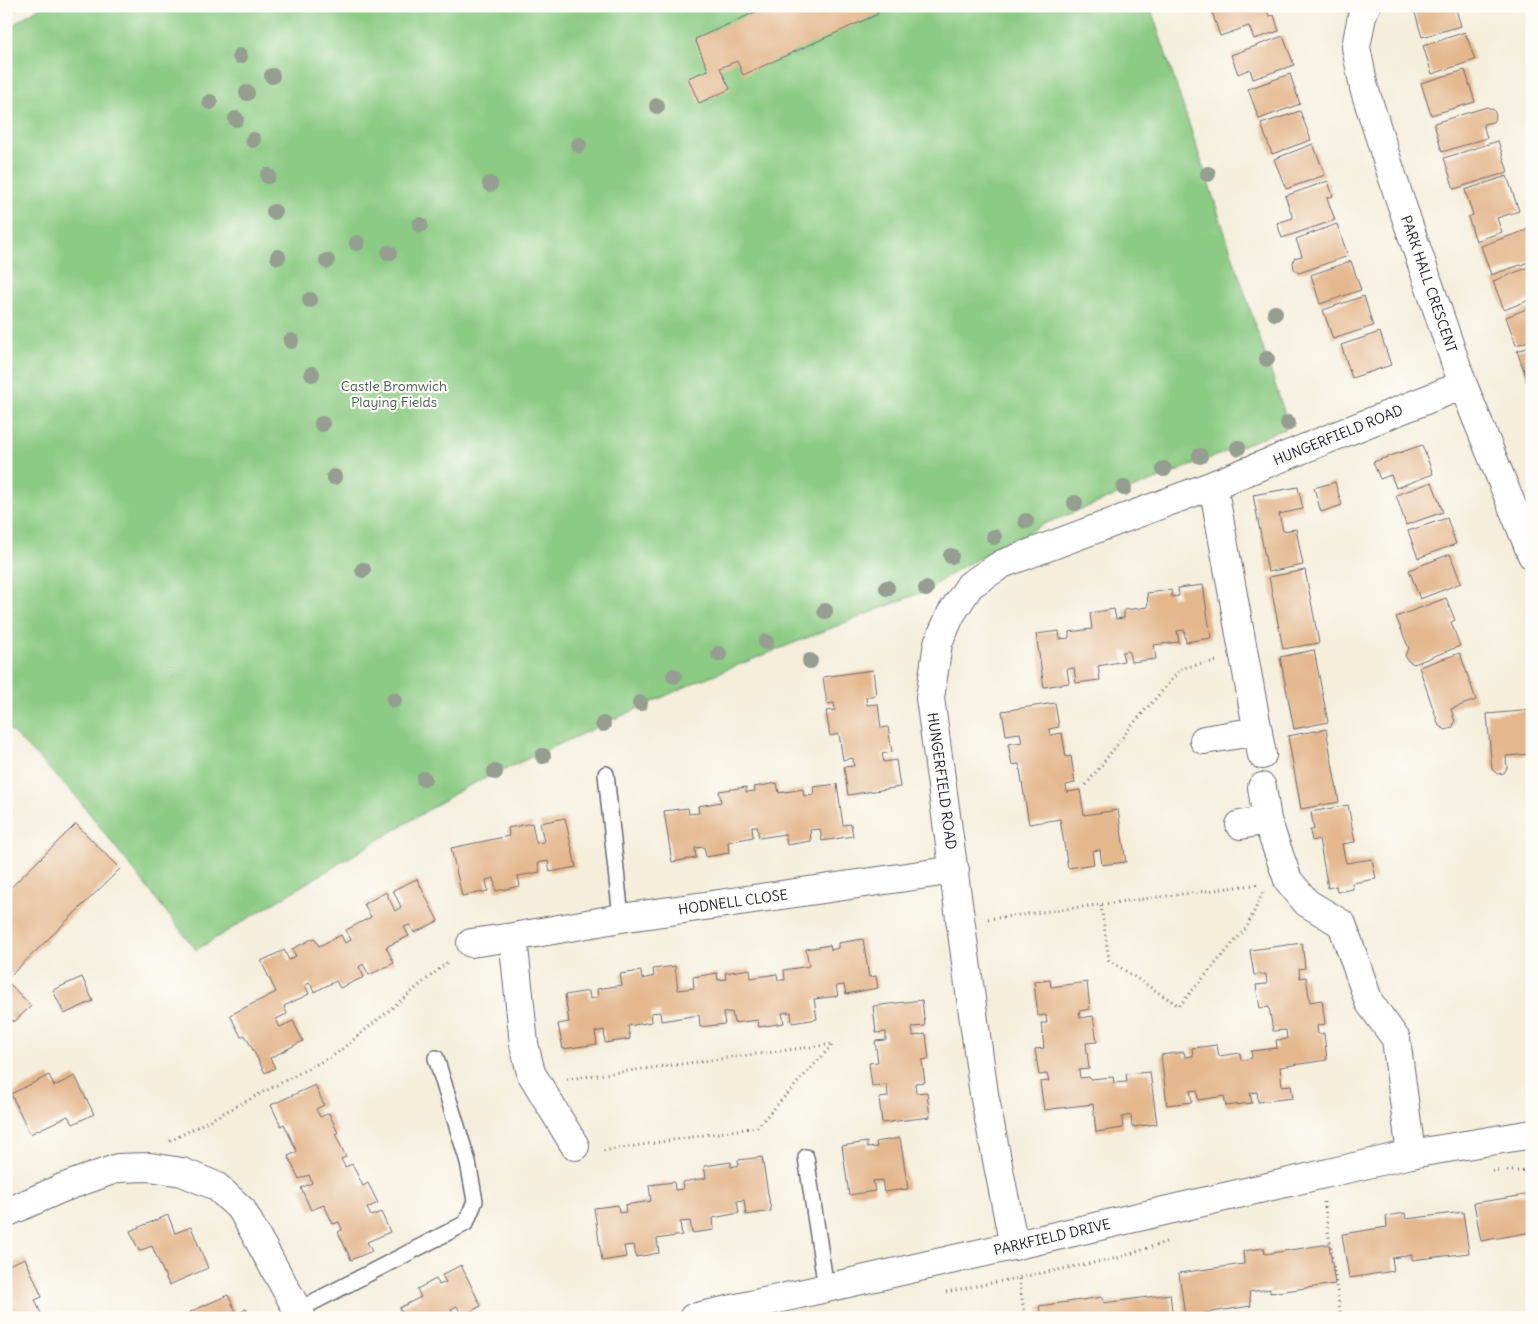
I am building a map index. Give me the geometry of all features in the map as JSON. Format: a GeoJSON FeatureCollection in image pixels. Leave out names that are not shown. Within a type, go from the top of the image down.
{"type":"FeatureCollection","features":[{"type":"Feature","properties":{"kind":"street","name":"PARK HALL CRESCENT"},"geometry":{"type":"LineString","coordinates":[[1366,6],[1362,16],[1356,47],[1364,88],[1399,198],[1463,385],[1532,555]]}},
{"type":"Feature","properties":{"kind":"street","name":"HUNGERFIELD ROAD"},"geometry":{"type":"LineString","coordinates":[[1014,1246],[984,1094],[955,870],[930,698],[938,643],[951,614],[970,585],[1002,564],[1213,485],[1463,385]]}},
{"type":"Feature","properties":{"kind":"street"},"geometry":{"type":"LineString","coordinates":[[1204,740],[1260,743],[1213,485]]}},
{"type":"Feature","properties":{"kind":"street"},"geometry":{"type":"LineString","coordinates":[[1262,787],[1277,882],[1342,924],[1369,1002],[1396,1040],[1411,1154]]}},
{"type":"Feature","properties":{"kind":"street"},"geometry":{"type":"LineString","coordinates":[[1240,825],[1267,820]]}},
{"type":"Feature","properties":{"kind":"street","name":"HODNELL CLOSE"},"geometry":{"type":"LineString","coordinates":[[471,943],[513,938],[621,918],[955,870]]}},
{"type":"Feature","properties":{"kind":"street"},"geometry":{"type":"LineString","coordinates":[[513,938],[524,1044],[531,1073],[575,1146]]}},
{"type":"Feature","properties":{"kind":"street","name":"PARKFIELD DRIVE"},"geometry":{"type":"LineString","coordinates":[[699,1317],[1411,1154],[1532,1134]]}},
{"type":"Feature","properties":{"kind":"street"},"geometry":{"type":"LineString","coordinates":[[6,1213],[62,1188],[118,1168],[150,1166],[182,1172],[216,1186],[242,1210],[300,1314]]}},
{"type":"Feature","properties":{"kind":"lane"},"geometry":{"type":"LineString","coordinates":[[606,774],[621,918]]}},
{"type":"Feature","properties":{"kind":"lane"},"geometry":{"type":"LineString","coordinates":[[300,1314],[466,1223],[475,1202],[474,1194],[468,1162],[436,1058]]}},
{"type":"Feature","properties":{"kind":"lane"},"geometry":{"type":"LineString","coordinates":[[806,1156],[826,1288]]}},
{"type":"Feature","properties":{"kind":"path"},"geometry":{"type":"LineString","coordinates":[[1086,784],[1133,724],[1182,668],[1244,656]]}},
{"type":"Feature","properties":{"kind":"path"},"geometry":{"type":"LineString","coordinates":[[1100,905],[1109,960],[1179,1006],[1247,927],[1277,882]]}},
{"type":"Feature","properties":{"kind":"path"},"geometry":{"type":"LineString","coordinates":[[962,923],[1277,882]]}},
{"type":"Feature","properties":{"kind":"path"},"geometry":{"type":"LineString","coordinates":[[161,1145],[336,1054],[471,943]]}},
{"type":"Feature","properties":{"kind":"path"},"geometry":{"type":"LineString","coordinates":[[536,1084],[833,1044],[756,1127],[595,1152],[575,1146]]}},
{"type":"Feature","properties":{"kind":"path"},"geometry":{"type":"LineString","coordinates":[[1324,1202],[1341,1318]]}},
{"type":"Feature","properties":{"kind":"path"},"geometry":{"type":"LineString","coordinates":[[1014,1246],[1025,1318]]}},
{"type":"Feature","properties":{"kind":"green space","name":"Castle Bromwich Playing Fields"},"geometry":{"type":"Polygon","coordinates":[[[42,6],[1150,6],[1289,427],[1044,524],[962,567],[925,591],[698,681],[466,787],[196,950],[75,795],[6,726],[6,29],[42,6]]]}},
{"type":"Feature","properties":{"kind":"building"},"geometry":{"type":"Polygon","coordinates":[[[769,6],[874,6],[878,14],[743,75],[737,61],[720,68],[730,89],[699,103],[688,78],[708,70],[695,39],[769,6]]]}},
{"type":"Feature","properties":{"kind":"building"},"geometry":{"type":"Polygon","coordinates":[[[1210,6],[1266,6],[1269,16],[1274,15],[1279,31],[1254,39],[1249,26],[1220,36],[1210,6]]]}},
{"type":"Feature","properties":{"kind":"building"},"geometry":{"type":"Polygon","coordinates":[[[1413,6],[1455,6],[1461,26],[1422,37],[1413,6]]]}},
{"type":"Feature","properties":{"kind":"building"},"geometry":{"type":"Polygon","coordinates":[[[1465,32],[1475,60],[1432,74],[1423,46],[1465,32]]]}},
{"type":"Feature","properties":{"kind":"building"},"geometry":{"type":"Polygon","coordinates":[[[1283,36],[1294,65],[1253,79],[1250,69],[1238,74],[1231,55],[1283,36]]]}},
{"type":"Feature","properties":{"kind":"building"},"geometry":{"type":"Polygon","coordinates":[[[1465,70],[1475,102],[1431,115],[1421,83],[1465,70]]]}},
{"type":"Feature","properties":{"kind":"building"},"geometry":{"type":"Polygon","coordinates":[[[1290,74],[1300,104],[1259,119],[1248,89],[1290,74]]]}},
{"type":"Feature","properties":{"kind":"building"},"geometry":{"type":"Polygon","coordinates":[[[1487,107],[1494,110],[1496,116],[1493,122],[1483,124],[1487,138],[1442,152],[1434,123],[1487,107]]]}},
{"type":"Feature","properties":{"kind":"building"},"geometry":{"type":"Polygon","coordinates":[[[1300,111],[1311,140],[1272,154],[1261,124],[1300,111]]]}},
{"type":"Feature","properties":{"kind":"building"},"geometry":{"type":"Polygon","coordinates":[[[1498,141],[1508,172],[1454,189],[1444,158],[1498,141]]]}},
{"type":"Feature","properties":{"kind":"building"},"geometry":{"type":"Polygon","coordinates":[[[1313,144],[1325,175],[1286,189],[1274,159],[1313,144]]]}},
{"type":"Feature","properties":{"kind":"building"},"geometry":{"type":"Polygon","coordinates":[[[1507,176],[1519,211],[1497,218],[1502,232],[1476,241],[1468,217],[1473,215],[1465,190],[1507,176]]]}},
{"type":"Feature","properties":{"kind":"building"},"geometry":{"type":"Polygon","coordinates":[[[1328,181],[1333,196],[1327,198],[1335,220],[1282,238],[1277,223],[1293,218],[1285,196],[1328,181]]]}},
{"type":"Feature","properties":{"kind":"building"},"geometry":{"type":"Polygon","coordinates":[[[1337,224],[1348,256],[1299,273],[1294,269],[1294,258],[1302,256],[1296,239],[1337,224]]]}},
{"type":"Feature","properties":{"kind":"building"},"geometry":{"type":"Polygon","coordinates":[[[1532,228],[1532,261],[1491,275],[1481,246],[1532,228]]]}},
{"type":"Feature","properties":{"kind":"building"},"geometry":{"type":"Polygon","coordinates":[[[1351,261],[1361,290],[1320,304],[1311,275],[1351,261]]]}},
{"type":"Feature","properties":{"kind":"building"},"geometry":{"type":"Polygon","coordinates":[[[1532,266],[1532,299],[1504,310],[1493,281],[1532,266]]]}},
{"type":"Feature","properties":{"kind":"building"},"geometry":{"type":"Polygon","coordinates":[[[1364,296],[1373,326],[1333,339],[1323,310],[1364,296]]]}},
{"type":"Feature","properties":{"kind":"building"},"geometry":{"type":"Polygon","coordinates":[[[1532,307],[1532,340],[1516,345],[1506,317],[1532,307]]]}},
{"type":"Feature","properties":{"kind":"building"},"geometry":{"type":"Polygon","coordinates":[[[1380,332],[1391,365],[1352,378],[1341,345],[1380,332]]]}},
{"type":"Feature","properties":{"kind":"building"},"geometry":{"type":"Polygon","coordinates":[[[1532,346],[1532,378],[1527,379],[1517,351],[1532,346]]]}},
{"type":"Feature","properties":{"kind":"building"},"geometry":{"type":"Polygon","coordinates":[[[1422,445],[1433,474],[1396,488],[1391,475],[1380,479],[1373,462],[1422,445]]]}},
{"type":"Feature","properties":{"kind":"building"},"geometry":{"type":"Polygon","coordinates":[[[1335,482],[1342,505],[1321,512],[1314,488],[1335,482]]]}},
{"type":"Feature","properties":{"kind":"building"},"geometry":{"type":"Polygon","coordinates":[[[1432,482],[1443,512],[1406,525],[1396,495],[1432,482]]]}},
{"type":"Feature","properties":{"kind":"building"},"geometry":{"type":"Polygon","coordinates":[[[1298,487],[1303,509],[1279,514],[1283,531],[1296,529],[1303,565],[1268,572],[1253,495],[1298,487]]]}},
{"type":"Feature","properties":{"kind":"building"},"geometry":{"type":"Polygon","coordinates":[[[1447,518],[1456,544],[1418,558],[1408,531],[1447,518]]]}},
{"type":"Feature","properties":{"kind":"building"},"geometry":{"type":"Polygon","coordinates":[[[1450,554],[1461,583],[1420,599],[1409,570],[1450,554]]]}},
{"type":"Feature","properties":{"kind":"building"},"geometry":{"type":"Polygon","coordinates":[[[1305,570],[1319,643],[1283,649],[1269,577],[1305,570]]]}},
{"type":"Feature","properties":{"kind":"building"},"geometry":{"type":"Polygon","coordinates":[[[1203,585],[1211,638],[1186,642],[1184,630],[1177,631],[1179,642],[1154,645],[1156,659],[1131,662],[1129,651],[1122,652],[1124,661],[1098,666],[1100,680],[1076,683],[1074,668],[1067,669],[1069,683],[1044,687],[1036,634],[1059,631],[1060,639],[1069,638],[1069,632],[1092,629],[1090,613],[1114,609],[1116,619],[1124,618],[1124,610],[1148,607],[1147,593],[1171,590],[1172,597],[1179,596],[1178,588],[1203,585]]]}},
{"type":"Feature","properties":{"kind":"building"},"geometry":{"type":"Polygon","coordinates":[[[1446,598],[1455,620],[1451,622],[1460,646],[1414,664],[1408,661],[1405,655],[1409,649],[1396,617],[1446,598]]]}},
{"type":"Feature","properties":{"kind":"building"},"geometry":{"type":"Polygon","coordinates":[[[1314,650],[1328,722],[1294,729],[1280,657],[1314,650]]]}},
{"type":"Feature","properties":{"kind":"building"},"geometry":{"type":"Polygon","coordinates":[[[1460,653],[1476,700],[1451,709],[1455,722],[1452,728],[1446,730],[1439,726],[1419,667],[1460,653]]]}},
{"type":"Feature","properties":{"kind":"building"},"geometry":{"type":"Polygon","coordinates":[[[873,670],[876,695],[866,697],[867,705],[878,704],[881,728],[888,727],[892,752],[882,754],[884,762],[896,760],[900,787],[848,795],[844,767],[854,766],[853,758],[843,760],[839,734],[830,736],[826,711],[835,710],[834,703],[827,704],[823,677],[873,670]]]}},
{"type":"Feature","properties":{"kind":"building"},"geometry":{"type":"Polygon","coordinates":[[[1055,703],[1059,727],[1049,729],[1050,735],[1062,733],[1066,757],[1071,756],[1075,783],[1066,785],[1067,792],[1080,790],[1084,815],[1118,810],[1126,862],[1102,865],[1100,850],[1092,851],[1094,864],[1068,868],[1060,819],[1029,824],[1019,764],[1012,765],[1008,744],[1022,742],[1020,733],[1006,735],[1002,711],[1055,703]]]}},
{"type":"Feature","properties":{"kind":"building"},"geometry":{"type":"Polygon","coordinates":[[[1532,710],[1532,754],[1506,756],[1507,768],[1504,773],[1497,774],[1492,769],[1487,714],[1532,710]]]}},
{"type":"Feature","properties":{"kind":"building"},"geometry":{"type":"Polygon","coordinates":[[[1326,729],[1339,802],[1301,809],[1288,736],[1326,729]]]}},
{"type":"Feature","properties":{"kind":"building"},"geometry":{"type":"Polygon","coordinates":[[[777,783],[779,793],[803,789],[804,796],[814,795],[813,787],[837,784],[843,825],[851,824],[853,836],[822,841],[820,829],[810,830],[811,841],[787,845],[785,834],[759,838],[757,826],[752,826],[753,837],[728,842],[729,853],[706,857],[704,847],[695,848],[696,858],[672,862],[664,811],[688,808],[689,814],[699,813],[698,806],[721,802],[719,791],[746,787],[746,792],[755,791],[754,787],[777,783]]]}},
{"type":"Feature","properties":{"kind":"building"},"geometry":{"type":"Polygon","coordinates":[[[1348,805],[1355,842],[1342,844],[1346,863],[1372,859],[1376,879],[1352,883],[1353,889],[1337,892],[1336,886],[1328,888],[1319,839],[1312,841],[1310,830],[1314,830],[1311,812],[1348,805]]]}},
{"type":"Feature","properties":{"kind":"building"},"geometry":{"type":"Polygon","coordinates":[[[565,818],[576,867],[550,872],[548,861],[538,863],[540,872],[518,876],[520,886],[496,891],[494,878],[486,880],[488,891],[462,896],[451,848],[509,836],[508,828],[532,823],[536,843],[544,842],[540,823],[565,818]]]}},
{"type":"Feature","properties":{"kind":"building"},"geometry":{"type":"Polygon","coordinates":[[[76,824],[120,869],[6,980],[6,892],[76,824]]]}},
{"type":"Feature","properties":{"kind":"building"},"geometry":{"type":"Polygon","coordinates":[[[417,879],[438,921],[414,933],[410,925],[404,927],[409,936],[386,947],[394,963],[369,975],[363,964],[359,967],[364,977],[340,988],[336,981],[314,992],[310,983],[305,985],[309,994],[284,1006],[287,1014],[276,1019],[280,1027],[293,1021],[303,1041],[270,1058],[275,1068],[265,1073],[245,1035],[241,1037],[230,1015],[276,992],[261,961],[284,950],[289,960],[296,956],[292,949],[314,938],[319,946],[341,935],[345,943],[351,940],[346,930],[371,917],[364,904],[386,892],[395,911],[401,907],[393,890],[417,879]]]}},
{"type":"Feature","properties":{"kind":"building"},"geometry":{"type":"Polygon","coordinates":[[[863,939],[869,977],[876,976],[878,988],[846,994],[844,985],[836,986],[838,996],[814,999],[817,1019],[792,1023],[791,1012],[782,1013],[784,1023],[759,1027],[758,1020],[734,1023],[732,1012],[723,1013],[725,1024],[700,1027],[699,1015],[661,1021],[660,1012],[651,1013],[652,1022],[628,1026],[630,1039],[605,1043],[604,1030],[595,1032],[597,1044],[563,1049],[558,1024],[569,1022],[565,995],[589,991],[590,999],[598,997],[597,989],[622,985],[620,974],[641,971],[642,979],[654,976],[653,969],[675,966],[678,990],[694,988],[693,977],[717,973],[718,980],[726,979],[725,973],[750,969],[751,978],[777,974],[778,980],[785,980],[784,970],[809,966],[806,949],[830,945],[831,950],[838,948],[838,943],[863,939]]]}},
{"type":"Feature","properties":{"kind":"building"},"geometry":{"type":"Polygon","coordinates":[[[1302,943],[1305,968],[1299,969],[1300,978],[1306,977],[1310,1002],[1322,1000],[1325,1024],[1317,1026],[1318,1034],[1324,1033],[1327,1060],[1280,1067],[1282,1086],[1291,1085],[1293,1098],[1258,1102],[1257,1092],[1250,1093],[1252,1103],[1226,1106],[1224,1096],[1198,1100],[1197,1090],[1190,1091],[1192,1102],[1167,1105],[1161,1055],[1184,1052],[1185,1057],[1193,1056],[1192,1048],[1217,1045],[1219,1056],[1240,1053],[1241,1060],[1252,1058],[1251,1051],[1277,1048],[1276,1040],[1287,1039],[1286,1030],[1273,1031],[1269,1007],[1260,1008],[1256,985],[1267,984],[1266,974],[1254,975],[1250,950],[1302,943]]]}},
{"type":"Feature","properties":{"kind":"building"},"geometry":{"type":"Polygon","coordinates":[[[82,977],[93,1001],[64,1014],[53,990],[82,977]]]}},
{"type":"Feature","properties":{"kind":"building"},"geometry":{"type":"Polygon","coordinates":[[[6,980],[31,1006],[14,1022],[6,1014],[6,980]]]}},
{"type":"Feature","properties":{"kind":"building"},"geometry":{"type":"Polygon","coordinates":[[[1050,980],[1051,987],[1087,982],[1090,1009],[1079,1011],[1080,1018],[1093,1016],[1097,1042],[1086,1043],[1089,1069],[1079,1070],[1080,1078],[1113,1077],[1114,1083],[1127,1082],[1126,1074],[1150,1072],[1157,1124],[1132,1127],[1131,1115],[1122,1117],[1123,1128],[1096,1132],[1093,1104],[1044,1110],[1040,1082],[1049,1081],[1047,1074],[1039,1075],[1035,1049],[1044,1048],[1041,1023],[1047,1023],[1046,1015],[1038,1016],[1034,982],[1050,980]]]}},
{"type":"Feature","properties":{"kind":"building"},"geometry":{"type":"Polygon","coordinates":[[[922,1000],[925,1026],[912,1027],[913,1036],[926,1034],[929,1059],[922,1060],[925,1082],[915,1083],[916,1093],[927,1092],[930,1117],[882,1123],[879,1098],[888,1097],[887,1085],[872,1086],[869,1063],[878,1062],[875,1041],[886,1040],[886,1032],[876,1033],[873,1006],[922,1000]]]}},
{"type":"Feature","properties":{"kind":"building"},"geometry":{"type":"Polygon","coordinates":[[[49,1075],[54,1086],[75,1076],[94,1114],[73,1124],[68,1116],[30,1134],[11,1094],[49,1075]]]}},
{"type":"Feature","properties":{"kind":"building"},"geometry":{"type":"Polygon","coordinates":[[[315,1085],[324,1105],[316,1109],[320,1117],[329,1113],[338,1133],[335,1134],[346,1157],[341,1159],[345,1167],[352,1164],[363,1186],[368,1183],[378,1203],[367,1208],[371,1216],[381,1212],[390,1232],[367,1242],[372,1251],[351,1260],[338,1232],[342,1230],[339,1222],[333,1224],[324,1205],[311,1210],[301,1188],[312,1183],[309,1175],[299,1179],[288,1156],[297,1152],[284,1124],[281,1126],[271,1105],[315,1085]]]}},
{"type":"Feature","properties":{"kind":"building"},"geometry":{"type":"Polygon","coordinates":[[[900,1138],[908,1189],[884,1192],[882,1180],[873,1181],[875,1191],[849,1195],[842,1146],[867,1142],[867,1148],[877,1147],[876,1142],[900,1138]]]}},
{"type":"Feature","properties":{"kind":"building"},"geometry":{"type":"Polygon","coordinates":[[[762,1157],[771,1211],[746,1215],[744,1200],[737,1201],[739,1213],[713,1218],[714,1230],[692,1233],[690,1221],[680,1222],[682,1235],[657,1239],[659,1253],[636,1257],[634,1245],[624,1246],[626,1257],[602,1261],[594,1208],[618,1205],[619,1213],[626,1212],[625,1205],[651,1201],[649,1185],[674,1182],[675,1190],[683,1189],[682,1182],[706,1178],[704,1166],[731,1162],[731,1167],[739,1165],[738,1160],[762,1157]]]}},
{"type":"Feature","properties":{"kind":"building"},"geometry":{"type":"Polygon","coordinates":[[[1532,1194],[1532,1232],[1481,1241],[1474,1203],[1532,1194]]]}},
{"type":"Feature","properties":{"kind":"building"},"geometry":{"type":"Polygon","coordinates":[[[1463,1212],[1469,1253],[1412,1260],[1412,1255],[1392,1258],[1394,1271],[1349,1278],[1342,1234],[1387,1227],[1386,1216],[1405,1213],[1406,1219],[1463,1212]]]}},
{"type":"Feature","properties":{"kind":"building"},"geometry":{"type":"Polygon","coordinates":[[[168,1215],[175,1233],[191,1227],[208,1268],[169,1285],[152,1246],[139,1251],[130,1231],[168,1215]]]}},
{"type":"Feature","properties":{"kind":"building"},"geometry":{"type":"Polygon","coordinates":[[[1329,1244],[1335,1284],[1270,1293],[1270,1289],[1249,1292],[1251,1306],[1185,1316],[1179,1273],[1244,1264],[1243,1251],[1264,1248],[1265,1254],[1329,1244]]]}},
{"type":"Feature","properties":{"kind":"building"},"geometry":{"type":"Polygon","coordinates":[[[25,1258],[42,1297],[35,1300],[43,1318],[6,1318],[6,1266],[25,1258]]]}},
{"type":"Feature","properties":{"kind":"building"},"geometry":{"type":"Polygon","coordinates":[[[461,1265],[481,1306],[462,1316],[457,1306],[451,1309],[455,1318],[399,1318],[404,1315],[399,1308],[421,1297],[417,1289],[436,1279],[439,1285],[446,1282],[442,1275],[461,1265]]]}},
{"type":"Feature","properties":{"kind":"building"},"geometry":{"type":"Polygon","coordinates":[[[1170,1294],[1173,1318],[1041,1318],[1039,1306],[1103,1297],[1104,1303],[1170,1294]]]}},
{"type":"Feature","properties":{"kind":"building"},"geometry":{"type":"Polygon","coordinates":[[[228,1295],[237,1314],[246,1309],[249,1318],[193,1318],[190,1312],[228,1295]]]}}]}
